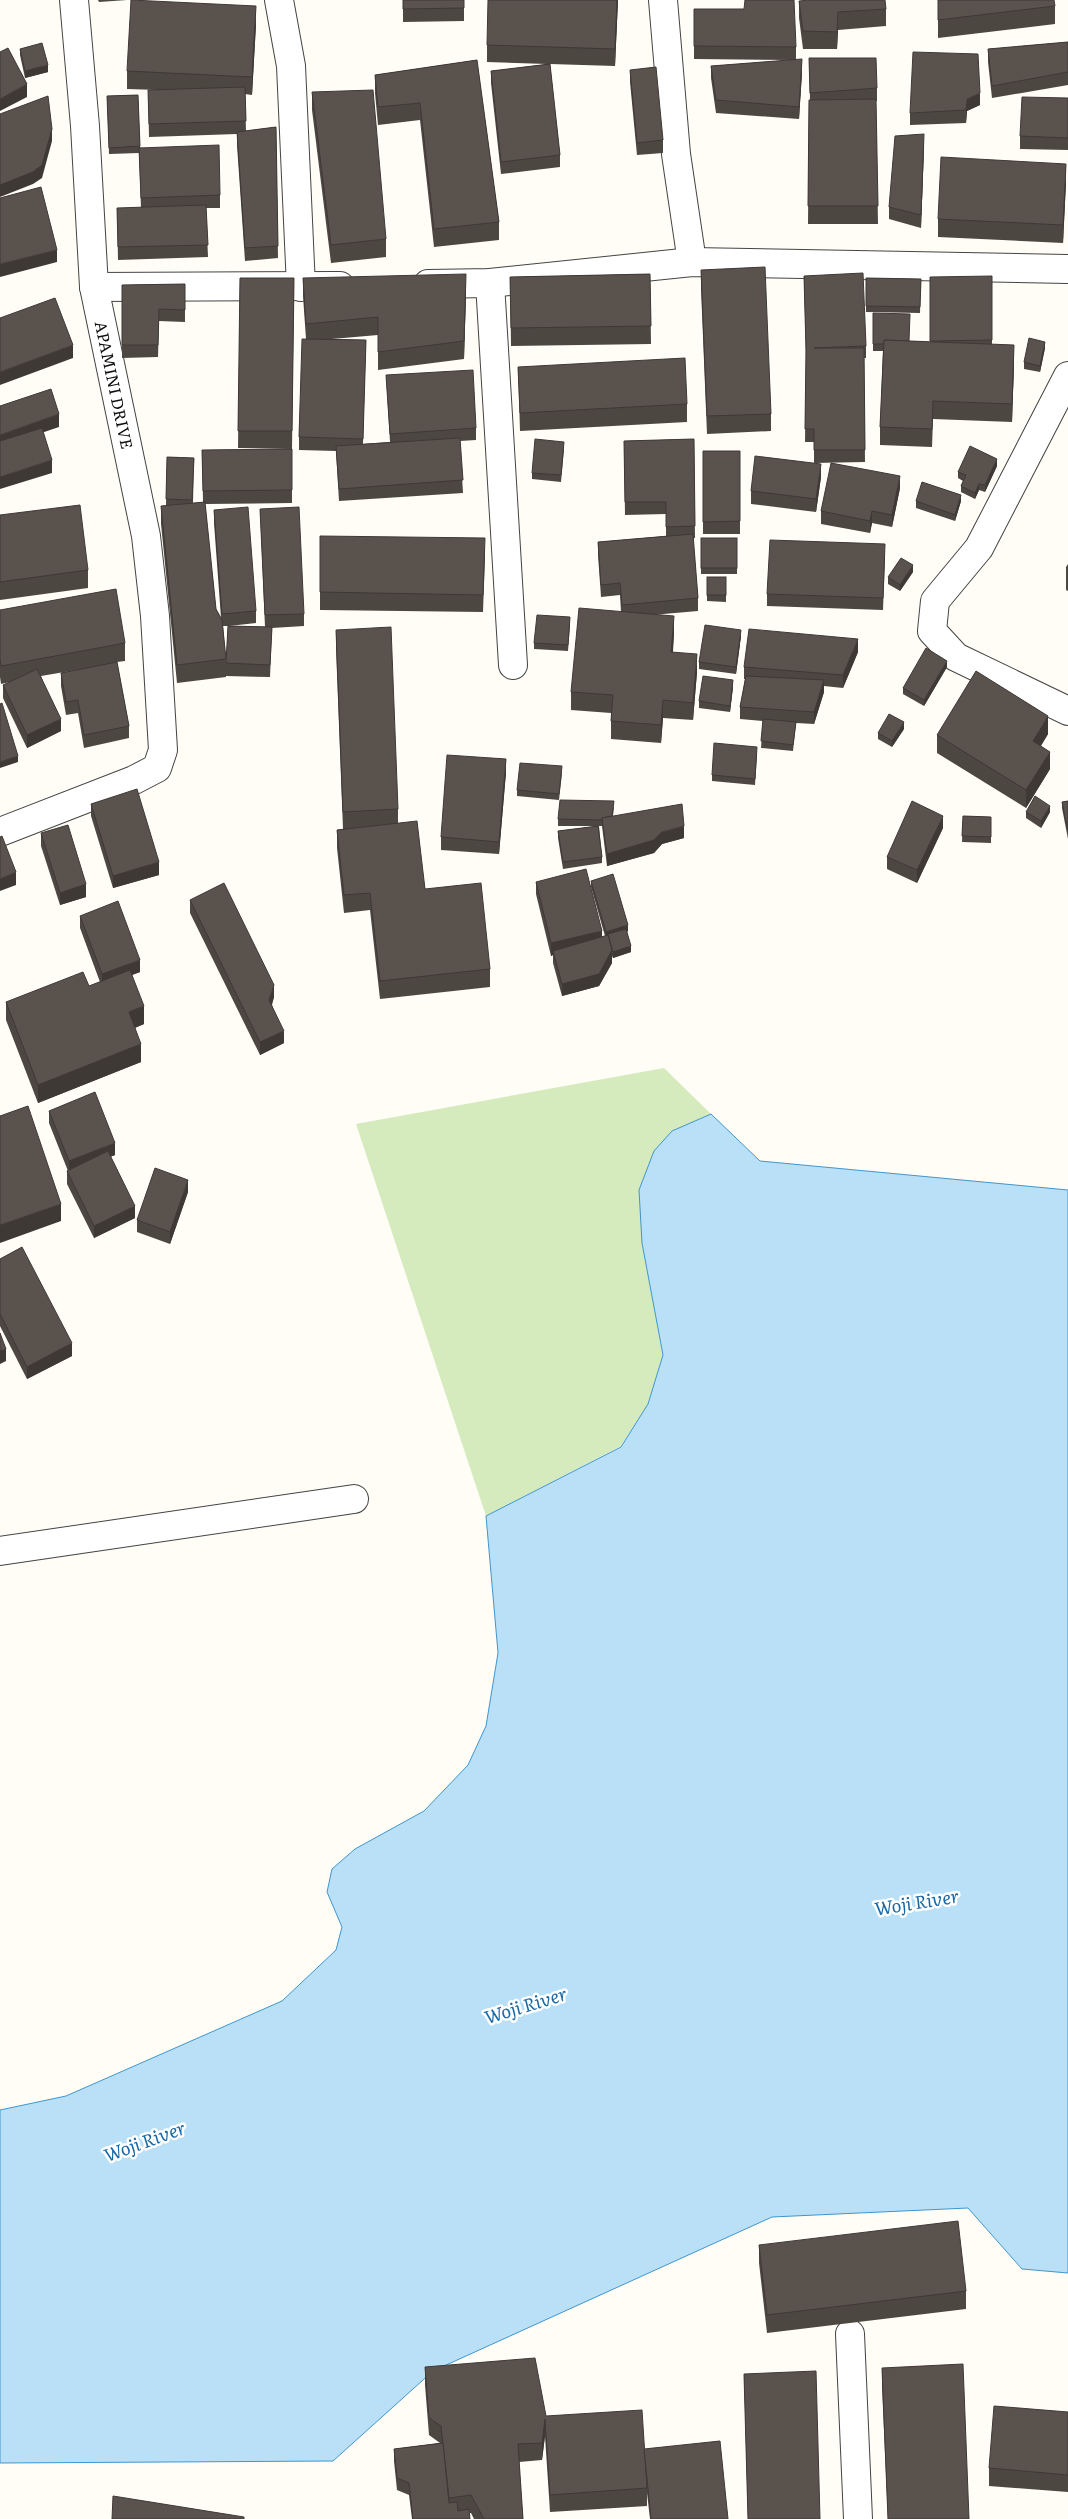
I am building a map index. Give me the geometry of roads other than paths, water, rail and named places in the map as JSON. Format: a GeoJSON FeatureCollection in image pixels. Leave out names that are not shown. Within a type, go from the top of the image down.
{"type":"FeatureCollection","features":[{"type":"Feature","properties":{"kind":"street","name":"APAMINI DRIVE"},"geometry":{"type":"LineString","coordinates":[[0,832],[134,780],[157,768],[163,750],[155,616],[146,536],[94,287],[85,126],[74,0]]}},
{"type":"Feature","properties":{"kind":"street"},"geometry":{"type":"LineString","coordinates":[[279,0],[291,66],[301,287]]}},
{"type":"Feature","properties":{"kind":"street"},"geometry":{"type":"LineString","coordinates":[[662,0],[676,154],[692,262]]}},
{"type":"Feature","properties":{"kind":"street"},"geometry":{"type":"LineString","coordinates":[[400,285],[490,283],[692,262],[1068,269]]}},
{"type":"Feature","properties":{"kind":"street"},"geometry":{"type":"LineString","coordinates":[[490,283],[513,666]]}},
{"type":"Feature","properties":{"kind":"street"},"geometry":{"type":"LineString","coordinates":[[94,287],[360,286]]}},
{"type":"Feature","properties":{"kind":"street"},"geometry":{"type":"LineString","coordinates":[[1068,376],[979,548],[935,600],[932,631],[956,657],[1068,712]]}},
{"type":"Feature","properties":{"kind":"street"},"geometry":{"type":"LineString","coordinates":[[0,1551],[354,1500]]}},
{"type":"Feature","properties":{"kind":"street"},"geometry":{"type":"LineString","coordinates":[[850,2334],[858,2519]]}},
{"type":"Feature","properties":{"kind":"water","name":"Woji River"},"geometry":{"type":"Polygon","coordinates":[[[711,1114],[760,1161],[1068,1190],[1068,2273],[1022,2269],[968,2208],[772,2217],[433,2371],[333,2461],[0,2463],[0,2110],[66,2096],[282,2001],[336,1950],[342,1927],[327,1892],[332,1869],[355,1849],[424,1811],[468,1765],[486,1726],[498,1653],[486,1516],[621,1447],[648,1404],[663,1355],[642,1243],[639,1190],[654,1151],[672,1131],[711,1114]]]}}]}
